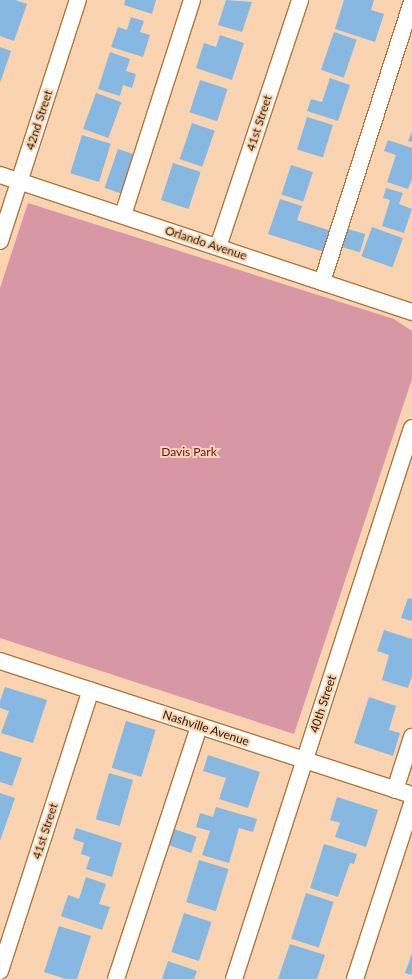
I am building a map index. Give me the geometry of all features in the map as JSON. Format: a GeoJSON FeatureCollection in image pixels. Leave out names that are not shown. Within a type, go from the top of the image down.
{"type":"FeatureCollection","features":[{"type":"Feature","properties":{"kind":"street","name":"42nd Street"},"geometry":{"type":"LineString","coordinates":[[0,241],[78,0]]}},
{"type":"Feature","properties":{"kind":"street"},"geometry":{"type":"LineString","coordinates":[[122,215],[192,0]]}},
{"type":"Feature","properties":{"kind":"street","name":"41st Street"},"geometry":{"type":"LineString","coordinates":[[218,247],[300,0]]}},
{"type":"Feature","properties":{"kind":"street"},"geometry":{"type":"LineString","coordinates":[[322,282],[412,2]]}},
{"type":"Feature","properties":{"kind":"street","name":"Orlando Avenue"},"geometry":{"type":"LineString","coordinates":[[0,174],[412,312]]}},
{"type":"Feature","properties":{"kind":"street","name":"40th Street"},"geometry":{"type":"LineString","coordinates":[[234,979],[412,428]]}},
{"type":"Feature","properties":{"kind":"street","name":"Nashville Avenue"},"geometry":{"type":"LineString","coordinates":[[0,661],[412,795]]}},
{"type":"Feature","properties":{"kind":"street","name":"41st Street"},"geometry":{"type":"LineString","coordinates":[[0,971],[90,690]]}},
{"type":"Feature","properties":{"kind":"street"},"geometry":{"type":"LineString","coordinates":[[116,979],[199,726]]}},
{"type":"Feature","properties":{"kind":"street"},"geometry":{"type":"LineString","coordinates":[[395,790],[412,737]]}},
{"type":"Feature","properties":{"kind":"street"},"geometry":{"type":"LineString","coordinates":[[355,979],[412,804]]}},
{"type":"Feature","properties":{"kind":"green space","name":"Davis Park"},"geometry":{"type":"Polygon","coordinates":[[[28,203],[394,319],[412,331],[412,379],[294,734],[0,638],[0,288],[28,203]]]}},
{"type":"Feature","properties":{"kind":"building"},"geometry":{"type":"Polygon","coordinates":[[[0,0],[15,0],[27,4],[14,41],[0,36],[0,0]]]}},
{"type":"Feature","properties":{"kind":"building"},"geometry":{"type":"Polygon","coordinates":[[[125,0],[156,0],[152,14],[124,5],[125,0]]]}},
{"type":"Feature","properties":{"kind":"building"},"geometry":{"type":"Polygon","coordinates":[[[226,0],[252,2],[242,32],[218,25],[226,0]]]}},
{"type":"Feature","properties":{"kind":"building"},"geometry":{"type":"Polygon","coordinates":[[[344,0],[374,0],[371,10],[384,14],[375,42],[335,29],[344,0]]]}},
{"type":"Feature","properties":{"kind":"building"},"geometry":{"type":"Polygon","coordinates":[[[131,17],[144,21],[140,32],[150,35],[143,57],[111,47],[118,27],[127,30],[131,17]]]}},
{"type":"Feature","properties":{"kind":"building"},"geometry":{"type":"Polygon","coordinates":[[[334,32],[357,40],[344,78],[321,70],[334,32]]]}},
{"type":"Feature","properties":{"kind":"building"},"geometry":{"type":"Polygon","coordinates":[[[220,35],[244,43],[232,80],[196,68],[204,43],[216,47],[220,35]]]}},
{"type":"Feature","properties":{"kind":"building"},"geometry":{"type":"Polygon","coordinates":[[[0,47],[11,51],[0,83],[0,47]]]}},
{"type":"Feature","properties":{"kind":"building"},"geometry":{"type":"Polygon","coordinates":[[[110,52],[130,59],[126,71],[136,74],[132,88],[123,85],[120,96],[98,89],[110,52]]]}},
{"type":"Feature","properties":{"kind":"building"},"geometry":{"type":"Polygon","coordinates":[[[330,78],[350,85],[338,121],[307,111],[311,99],[322,102],[330,78]]]}},
{"type":"Feature","properties":{"kind":"building"},"geometry":{"type":"Polygon","coordinates":[[[200,80],[228,89],[217,121],[189,112],[200,80]]]}},
{"type":"Feature","properties":{"kind":"building"},"geometry":{"type":"Polygon","coordinates":[[[96,93],[121,102],[108,138],[83,129],[96,93]]]}},
{"type":"Feature","properties":{"kind":"building"},"geometry":{"type":"Polygon","coordinates":[[[307,117],[333,125],[323,157],[297,150],[307,117]]]}},
{"type":"Feature","properties":{"kind":"building"},"geometry":{"type":"Polygon","coordinates":[[[192,123],[215,131],[202,167],[180,159],[192,123]]]}},
{"type":"Feature","properties":{"kind":"building"},"geometry":{"type":"Polygon","coordinates":[[[412,131],[412,142],[408,141],[412,131]]]}},
{"type":"Feature","properties":{"kind":"building"},"geometry":{"type":"Polygon","coordinates":[[[82,135],[111,144],[99,182],[70,173],[82,135]]]}},
{"type":"Feature","properties":{"kind":"building"},"geometry":{"type":"Polygon","coordinates":[[[388,140],[412,148],[412,179],[408,189],[387,182],[396,155],[384,151],[388,140]]]}},
{"type":"Feature","properties":{"kind":"building"},"geometry":{"type":"Polygon","coordinates":[[[118,149],[135,155],[122,194],[105,188],[118,149]]]}},
{"type":"Feature","properties":{"kind":"building"},"geometry":{"type":"Polygon","coordinates":[[[173,163],[201,172],[189,209],[161,200],[173,163]]]}},
{"type":"Feature","properties":{"kind":"building"},"geometry":{"type":"Polygon","coordinates":[[[291,165],[313,172],[303,202],[281,194],[291,165]]]}},
{"type":"Feature","properties":{"kind":"building"},"geometry":{"type":"Polygon","coordinates":[[[386,188],[403,193],[399,204],[412,209],[404,233],[382,226],[390,200],[383,198],[386,188]]]}},
{"type":"Feature","properties":{"kind":"building"},"geometry":{"type":"Polygon","coordinates":[[[280,199],[302,206],[297,220],[331,231],[324,252],[268,234],[280,199]]]}},
{"type":"Feature","properties":{"kind":"building"},"geometry":{"type":"Polygon","coordinates":[[[372,227],[403,238],[392,267],[361,256],[372,227]]]}},
{"type":"Feature","properties":{"kind":"building"},"geometry":{"type":"Polygon","coordinates":[[[348,229],[365,234],[360,252],[343,247],[348,229]]]}},
{"type":"Feature","properties":{"kind":"building"},"geometry":{"type":"Polygon","coordinates":[[[408,598],[412,599],[412,621],[401,618],[408,598]]]}},
{"type":"Feature","properties":{"kind":"building"},"geometry":{"type":"Polygon","coordinates":[[[384,630],[412,639],[412,676],[408,688],[382,680],[389,655],[377,651],[384,630]]]}},
{"type":"Feature","properties":{"kind":"building"},"geometry":{"type":"Polygon","coordinates":[[[5,687],[47,700],[33,743],[1,733],[9,711],[0,708],[0,701],[5,687]]]}},
{"type":"Feature","properties":{"kind":"building"},"geometry":{"type":"Polygon","coordinates":[[[369,697],[396,706],[389,730],[400,733],[393,756],[354,743],[369,697]]]}},
{"type":"Feature","properties":{"kind":"building"},"geometry":{"type":"Polygon","coordinates":[[[126,721],[156,730],[141,777],[112,768],[126,721]]]}},
{"type":"Feature","properties":{"kind":"building"},"geometry":{"type":"Polygon","coordinates":[[[0,751],[22,758],[12,786],[0,782],[0,751]]]}},
{"type":"Feature","properties":{"kind":"building"},"geometry":{"type":"Polygon","coordinates":[[[208,755],[260,772],[248,808],[219,799],[226,778],[203,771],[208,755]]]}},
{"type":"Feature","properties":{"kind":"building"},"geometry":{"type":"Polygon","coordinates":[[[109,773],[133,780],[120,826],[96,819],[109,773]]]}},
{"type":"Feature","properties":{"kind":"building"},"geometry":{"type":"Polygon","coordinates":[[[0,793],[15,798],[0,841],[0,793]]]}},
{"type":"Feature","properties":{"kind":"building"},"geometry":{"type":"Polygon","coordinates":[[[337,797],[378,810],[366,847],[335,837],[340,823],[330,820],[337,797]]]}},
{"type":"Feature","properties":{"kind":"building"},"geometry":{"type":"Polygon","coordinates":[[[216,807],[257,819],[253,832],[239,828],[229,863],[202,855],[210,831],[196,827],[200,813],[213,817],[216,807]]]}},
{"type":"Feature","properties":{"kind":"building"},"geometry":{"type":"Polygon","coordinates":[[[76,828],[122,843],[112,877],[86,869],[90,857],[81,854],[84,843],[73,839],[76,828]]]}},
{"type":"Feature","properties":{"kind":"building"},"geometry":{"type":"Polygon","coordinates":[[[174,829],[197,837],[191,853],[168,845],[174,829]]]}},
{"type":"Feature","properties":{"kind":"building"},"geometry":{"type":"Polygon","coordinates":[[[324,844],[357,854],[354,864],[350,863],[338,897],[310,888],[324,844]]]}},
{"type":"Feature","properties":{"kind":"building"},"geometry":{"type":"Polygon","coordinates":[[[199,860],[229,869],[216,911],[186,902],[199,860]]]}},
{"type":"Feature","properties":{"kind":"building"},"geometry":{"type":"Polygon","coordinates":[[[86,877],[106,884],[99,904],[110,907],[102,930],[61,916],[68,895],[79,899],[86,877]]]}},
{"type":"Feature","properties":{"kind":"building"},"geometry":{"type":"Polygon","coordinates":[[[306,893],[334,902],[319,948],[291,939],[306,893]]]}},
{"type":"Feature","properties":{"kind":"building"},"geometry":{"type":"Polygon","coordinates":[[[184,913],[212,922],[199,961],[171,952],[184,913]]]}},
{"type":"Feature","properties":{"kind":"building"},"geometry":{"type":"Polygon","coordinates":[[[59,926],[91,936],[77,979],[66,979],[44,972],[59,926]]]}},
{"type":"Feature","properties":{"kind":"building"},"geometry":{"type":"Polygon","coordinates":[[[290,944],[325,955],[317,979],[278,979],[290,944]]]}},
{"type":"Feature","properties":{"kind":"building"},"geometry":{"type":"Polygon","coordinates":[[[412,953],[412,975],[405,973],[412,953]]]}},
{"type":"Feature","properties":{"kind":"building"},"geometry":{"type":"Polygon","coordinates":[[[168,961],[197,971],[194,979],[162,979],[168,961]]]}}]}
